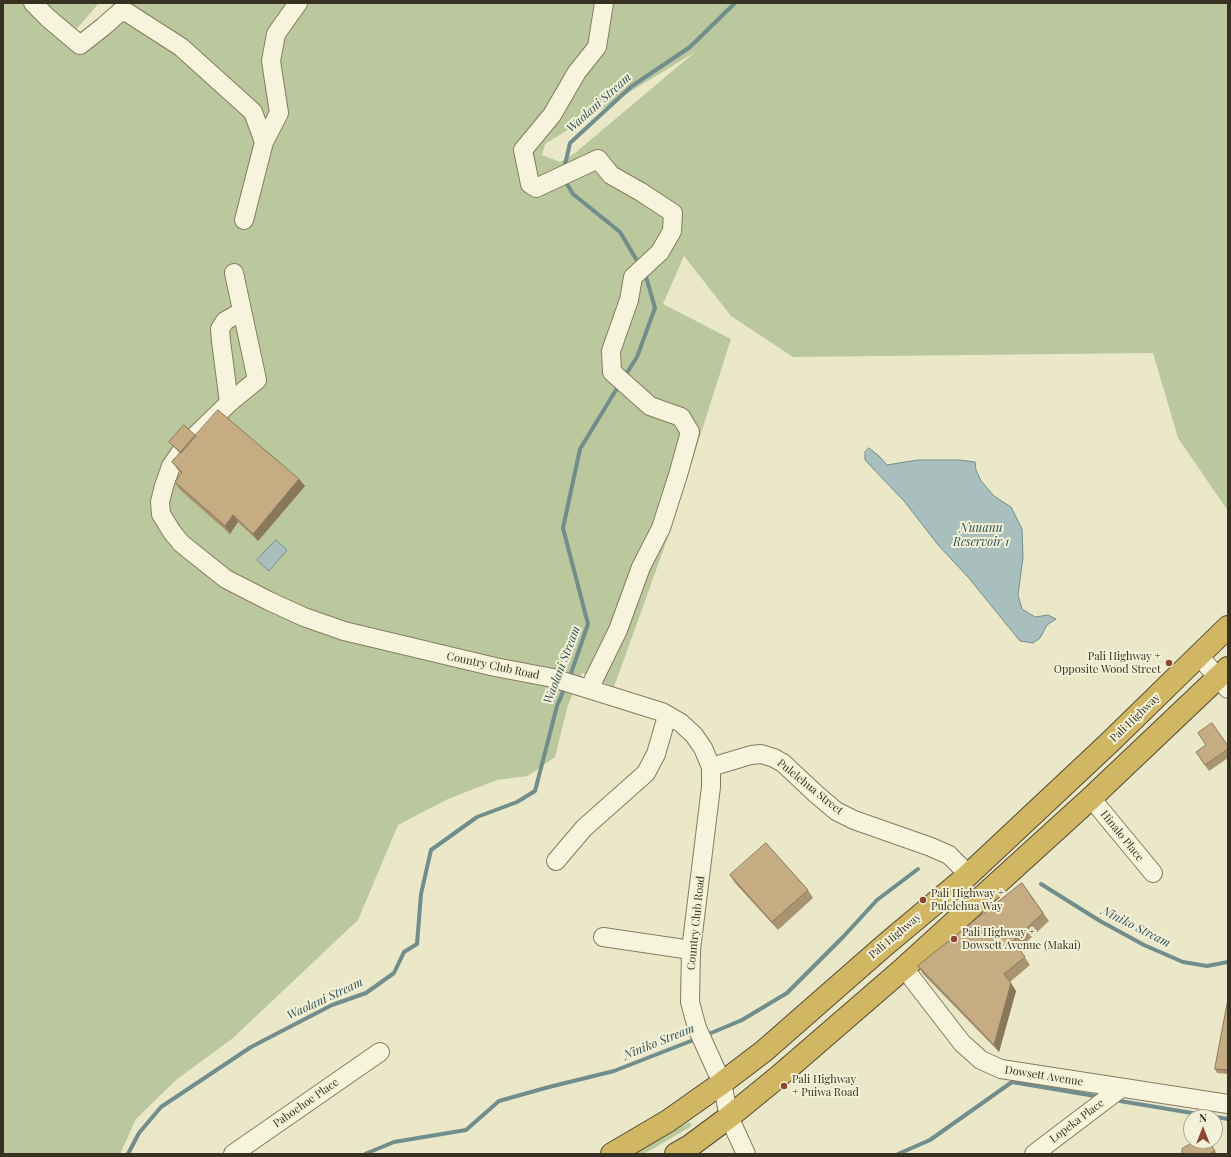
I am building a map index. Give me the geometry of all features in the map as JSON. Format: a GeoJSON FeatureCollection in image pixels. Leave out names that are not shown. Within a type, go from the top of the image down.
{"type":"FeatureCollection","features":[{"type":"Feature","properties":{"kind":"highway","name":"Pali Highway"},"geometry":{"type":"LineString","coordinates":[[612,1154],[668,1121],[764,1051],[885,945],[967,876],[1104,749],[1228,627]]}},
{"type":"Feature","properties":{"kind":"highway"},"geometry":{"type":"LineString","coordinates":[[676,1154],[690,1146],[729,1117],[778,1077],[904,968],[1225,678]]}},
{"type":"Feature","properties":{"kind":"highway"},"geometry":{"type":"LineString","coordinates":[[904,968],[898,956],[900,947],[917,930],[964,890],[967,876]]}},
{"type":"Feature","properties":{"kind":"highway"},"geometry":{"type":"LineString","coordinates":[[818,1004],[833,1003],[873,970],[886,964],[904,968]]}},
{"type":"Feature","properties":{"kind":"street"},"geometry":{"type":"LineString","coordinates":[[33,3],[80,45],[121,11],[128,13],[181,47],[253,112],[264,142]]}},
{"type":"Feature","properties":{"kind":"street"},"geometry":{"type":"LineString","coordinates":[[244,220],[264,142],[279,113],[271,61],[276,34],[298,3]]}},
{"type":"Feature","properties":{"kind":"street"},"geometry":{"type":"LineString","coordinates":[[585,688],[618,630],[641,567],[661,528],[690,432],[681,417],[650,406],[612,372],[611,351],[629,300],[633,277],[660,252],[672,231],[673,213],[641,192],[611,176],[598,158],[536,188],[530,184],[523,150],[552,115],[577,72],[597,47],[604,3]]}},
{"type":"Feature","properties":{"kind":"street"},"geometry":{"type":"LineString","coordinates":[[195,436],[229,403],[257,380],[241,312],[234,274]]}},
{"type":"Feature","properties":{"kind":"street"},"geometry":{"type":"LineString","coordinates":[[229,403],[220,329],[225,321],[241,312]]}},
{"type":"Feature","properties":{"kind":"street","name":"Country Club Road"},"geometry":{"type":"LineString","coordinates":[[180,453],[171,466],[164,486],[160,502],[161,514],[172,532],[181,542],[226,579],[304,617],[344,631],[495,667],[553,678],[662,712],[681,723],[694,735],[703,748],[711,767],[711,787],[691,950],[690,1002],[697,1028],[722,1083],[729,1117],[746,1154]]}},
{"type":"Feature","properties":{"kind":"street"},"geometry":{"type":"LineString","coordinates":[[1199,656],[1225,678]]}},
{"type":"Feature","properties":{"kind":"street"},"geometry":{"type":"LineString","coordinates":[[556,861],[584,828],[646,773],[656,754],[667,716]]}},
{"type":"Feature","properties":{"kind":"street","name":"Pulelehua Street"},"geometry":{"type":"LineString","coordinates":[[711,767],[751,755],[761,754],[774,758],[783,763],[836,811],[854,820],[931,847],[949,855],[967,876]]}},
{"type":"Feature","properties":{"kind":"street","name":"Hinalo Place"},"geometry":{"type":"LineString","coordinates":[[1091,798],[1153,873]]}},
{"type":"Feature","properties":{"kind":"street"},"geometry":{"type":"LineString","coordinates":[[603,937],[691,950]]}},
{"type":"Feature","properties":{"kind":"street","name":"Dowsett Avenue"},"geometry":{"type":"LineString","coordinates":[[904,968],[962,1043],[981,1060],[1001,1069],[1228,1104]]}},
{"type":"Feature","properties":{"kind":"street","name":"Pahoehoe Place"},"geometry":{"type":"LineString","coordinates":[[233,1154],[380,1052]]}},
{"type":"Feature","properties":{"kind":"street","name":"Lopeka Place"},"geometry":{"type":"LineString","coordinates":[[1034,1154],[1121,1088]]}},
{"type":"Feature","properties":{"kind":"green space"},"geometry":{"type":"Polygon","coordinates":[[[3,3],[99,3],[74,32],[84,31],[120,3],[1228,3],[1228,511],[1178,438],[1153,353],[793,357],[731,316],[684,256],[663,304],[731,339],[668,537],[614,687],[582,673],[568,705],[555,757],[528,776],[497,780],[448,799],[398,825],[358,920],[233,1038],[176,1080],[136,1119],[120,1154],[3,1154],[3,3]],[[695,52],[545,144],[542,155],[560,162],[575,153],[695,52]]]}},
{"type":"Feature","properties":{"kind":"green space"},"geometry":{"type":"Polygon","coordinates":[[[689,1122],[692,1125],[690,1127],[644,1154],[635,1154],[689,1122]]]}},
{"type":"Feature","properties":{"kind":"water","name":"Nuuanu Reservoir 1"},"geometry":{"type":"Polygon","coordinates":[[[869,448],[887,465],[918,460],[960,460],[975,462],[976,470],[981,481],[994,496],[1011,507],[1022,529],[1023,557],[1018,595],[1022,609],[1035,617],[1048,615],[1056,619],[1047,625],[1040,638],[1033,643],[1020,641],[968,577],[939,546],[904,501],[865,460],[865,452],[869,448]]]}},
{"type":"Feature","properties":{"kind":"water"},"geometry":{"type":"Polygon","coordinates":[[[276,540],[287,550],[269,571],[257,560],[276,540]]]}},
{"type":"Feature","properties":{"kind":"building"},"geometry":{"type":"Polygon","coordinates":[[[218,410],[299,479],[253,534],[233,515],[225,526],[175,482],[182,472],[172,462],[218,410]]]}},
{"type":"Feature","properties":{"kind":"building"},"geometry":{"type":"Polygon","coordinates":[[[184,425],[196,436],[181,453],[169,442],[184,425]]]}},
{"type":"Feature","properties":{"kind":"building"},"geometry":{"type":"Polygon","coordinates":[[[1212,723],[1228,746],[1228,749],[1205,765],[1196,752],[1206,745],[1198,733],[1212,723]]]}},
{"type":"Feature","properties":{"kind":"building"},"geometry":{"type":"Polygon","coordinates":[[[766,843],[808,890],[772,922],[730,875],[766,843]]]}},
{"type":"Feature","properties":{"kind":"building"},"geometry":{"type":"Polygon","coordinates":[[[1022,883],[1043,913],[1013,941],[1025,957],[1004,974],[1011,983],[994,1045],[918,966],[1022,883]]]}},
{"type":"Feature","properties":{"kind":"building"},"geometry":{"type":"Polygon","coordinates":[[[1228,999],[1228,1070],[1215,1069],[1228,999]]]}},
{"type":"Feature","properties":{"kind":"building"},"geometry":{"type":"Polygon","coordinates":[[[1182,1149],[1214,1149],[1215,1151],[1209,1154],[1182,1154],[1182,1149]]]}},
{"type":"Feature","properties":{"kind":"waterway","name":"Waolani Stream"},"geometry":{"type":"LineString","coordinates":[[564,169],[570,143],[632,86],[690,47],[735,3]]}},
{"type":"Feature","properties":{"kind":"waterway","name":"Waolani Stream"},"geometry":{"type":"LineString","coordinates":[[564,179],[573,194],[620,232],[639,264]]}},
{"type":"Feature","properties":{"kind":"waterway","name":"Waolani Stream"},"geometry":{"type":"LineString","coordinates":[[625,376],[637,357],[655,308],[645,273]]}},
{"type":"Feature","properties":{"kind":"waterway","name":"Waolani Stream"},"geometry":{"type":"LineString","coordinates":[[569,679],[588,624],[563,528],[580,449],[619,385]]}},
{"type":"Feature","properties":{"kind":"waterway","name":"Waolani Stream"},"geometry":{"type":"LineString","coordinates":[[128,1154],[139,1133],[161,1107],[251,1047],[332,1005],[366,993],[394,973],[404,952],[417,944],[421,894],[431,850],[477,817],[517,802],[535,791],[557,706],[565,687]]}},
{"type":"Feature","properties":{"kind":"waterway","name":"Niniko Stream"},"geometry":{"type":"LineString","coordinates":[[704,1036],[742,1020],[787,993],[843,937],[877,900],[918,869]]}},
{"type":"Feature","properties":{"kind":"waterway","name":"Niniko Stream"},"geometry":{"type":"LineString","coordinates":[[1041,884],[1100,921],[1144,945],[1183,962],[1207,966],[1228,962]]}},
{"type":"Feature","properties":{"kind":"waterway","name":"Niniko Stream"},"geometry":{"type":"LineString","coordinates":[[365,1154],[394,1142],[466,1130],[499,1101],[614,1071],[696,1039]]}},
{"type":"Feature","properties":{"kind":"waterway"},"geometry":{"type":"LineString","coordinates":[[898,1154],[930,1140],[1012,1082],[1095,1096]]}},
{"type":"Feature","properties":{"kind":"waterway"},"geometry":{"type":"LineString","coordinates":[[1120,1101],[1228,1119]]}},
{"type":"Feature","properties":{"kind":"place","name":"Pali Highway + Opposite Wood Street"},"geometry":{"type":"Point","coordinates":[1169,663]}},
{"type":"Feature","properties":{"kind":"place","name":"Pali Highway + Pulelehua Way"},"geometry":{"type":"Point","coordinates":[923,900]}},
{"type":"Feature","properties":{"kind":"place","name":"Pali Highway + Dowsett Avenue (Makai)"},"geometry":{"type":"Point","coordinates":[954,939]}},
{"type":"Feature","properties":{"kind":"place","name":"Pali Highway + Puiwa Road"},"geometry":{"type":"Point","coordinates":[784,1086]}}]}
